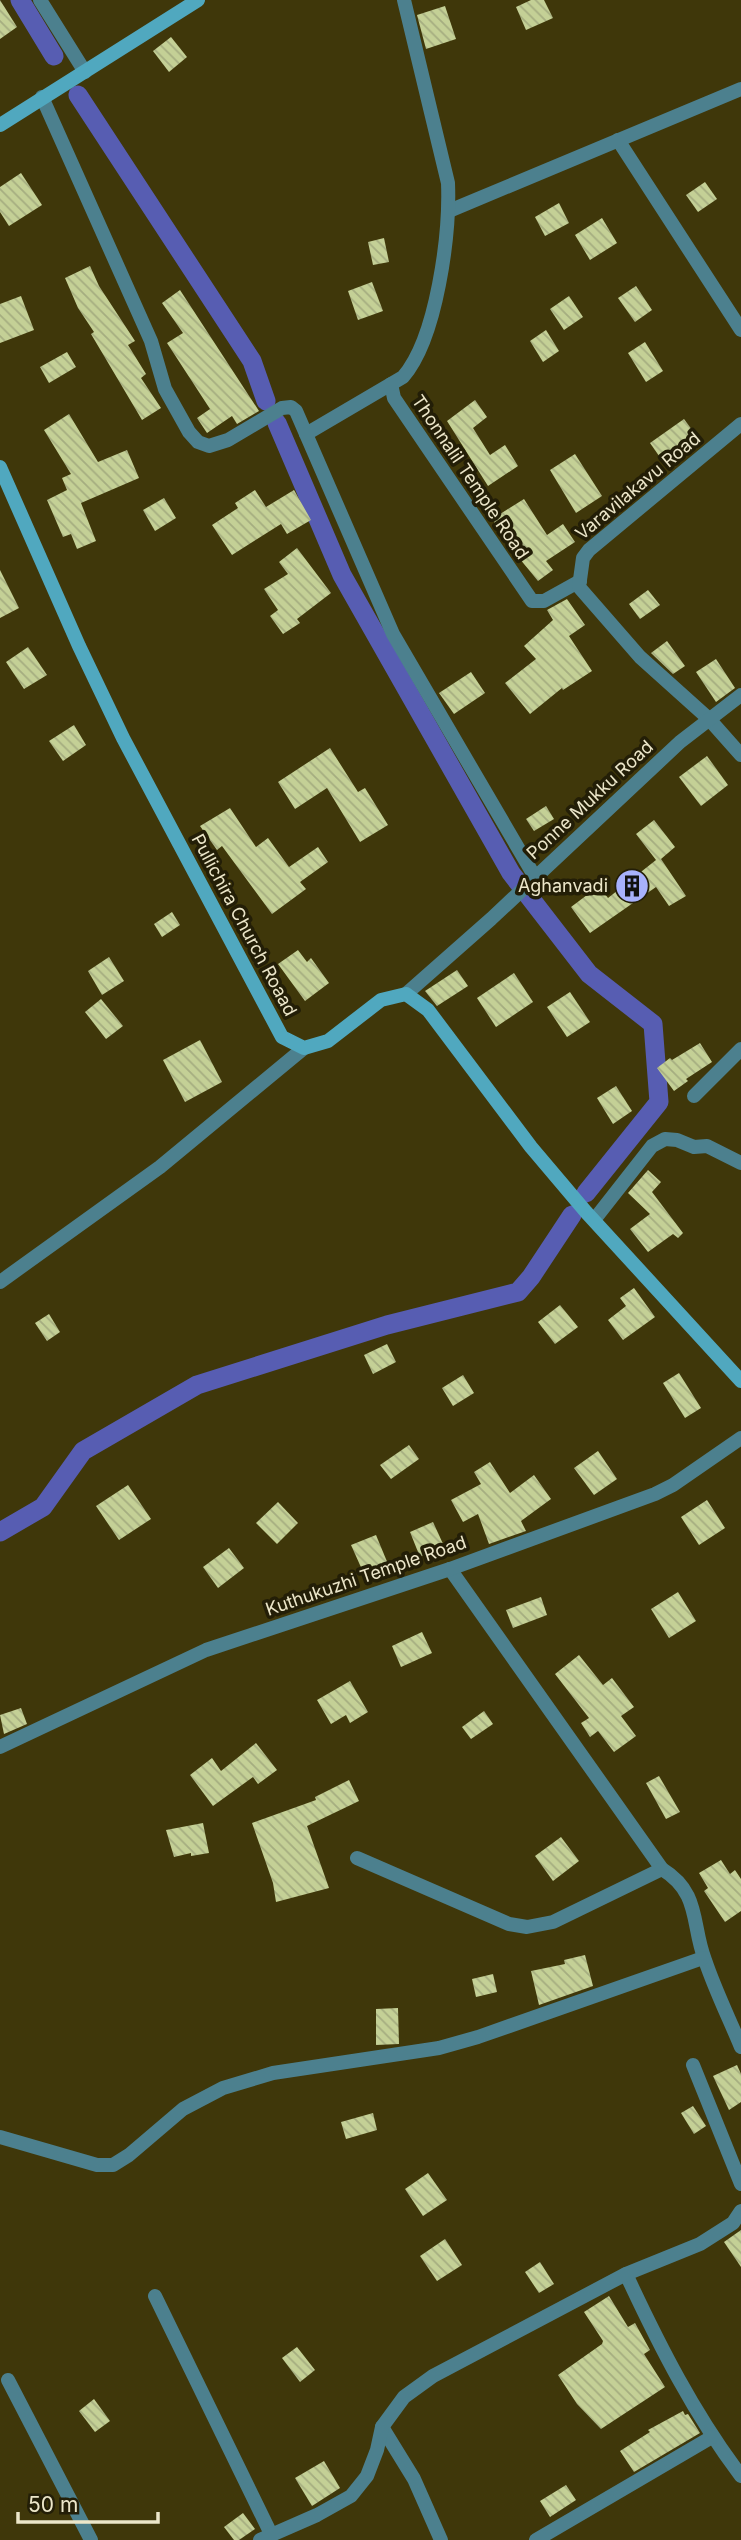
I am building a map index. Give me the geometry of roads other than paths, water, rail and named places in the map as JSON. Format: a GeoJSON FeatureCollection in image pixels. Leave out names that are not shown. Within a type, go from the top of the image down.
{"type":"FeatureCollection","features":[{"type":"Feature","properties":{"kind":"main road"},"geometry":{"type":"LineString","coordinates":[[0,125],[198,0]]}},
{"type":"Feature","properties":{"kind":"main road","name":"Pullichira Church Roaad"},"geometry":{"type":"LineString","coordinates":[[0,467],[123,738],[282,1037],[304,1048]]}},
{"type":"Feature","properties":{"kind":"main road"},"geometry":{"type":"LineString","coordinates":[[304,1048],[328,1041],[381,1000],[406,994],[428,1010],[531,1147],[741,1381]]}},
{"type":"Feature","properties":{"kind":"street"},"geometry":{"type":"LineString","coordinates":[[40,0],[85,72]]}},
{"type":"Feature","properties":{"kind":"street","name":"Thonnalil Temple Road"},"geometry":{"type":"LineString","coordinates":[[404,0],[448,183],[449,211],[437,292],[420,350],[403,377],[391,384],[394,398],[532,601],[544,601],[579,584]]}},
{"type":"Feature","properties":{"kind":"street"},"geometry":{"type":"LineString","coordinates":[[449,211],[741,89]]}},
{"type":"Feature","properties":{"kind":"street"},"geometry":{"type":"LineString","coordinates":[[42,97],[151,341],[165,388],[189,432],[198,442],[209,446],[228,440],[282,408],[291,407],[296,411],[393,634],[535,877]]}},
{"type":"Feature","properties":{"kind":"street"},"geometry":{"type":"LineString","coordinates":[[618,140],[741,330]]}},
{"type":"Feature","properties":{"kind":"street"},"geometry":{"type":"LineString","coordinates":[[306,434],[391,384]]}},
{"type":"Feature","properties":{"kind":"street","name":"Varavilakavu Road"},"geometry":{"type":"LineString","coordinates":[[579,584],[583,558],[589,550],[741,424]]}},
{"type":"Feature","properties":{"kind":"street"},"geometry":{"type":"LineString","coordinates":[[579,584],[640,657],[709,719],[741,755]]}},
{"type":"Feature","properties":{"kind":"street","name":"Ponne Mukku Road"},"geometry":{"type":"LineString","coordinates":[[406,994],[680,742],[741,695]]}},
{"type":"Feature","properties":{"kind":"street"},"geometry":{"type":"LineString","coordinates":[[0,1282],[181,1151],[304,1048]]}},
{"type":"Feature","properties":{"kind":"street"},"geometry":{"type":"LineString","coordinates":[[694,1096],[741,1049]]}},
{"type":"Feature","properties":{"kind":"street"},"geometry":{"type":"LineString","coordinates":[[594,1220],[652,1146],[665,1139],[677,1140],[694,1147],[708,1146],[741,1163]]}},
{"type":"Feature","properties":{"kind":"street","name":"Kuthukuzhi Temple Road"},"geometry":{"type":"LineString","coordinates":[[0,1747],[206,1650],[450,1569],[655,1494],[673,1485],[741,1438]]}},
{"type":"Feature","properties":{"kind":"street"},"geometry":{"type":"LineString","coordinates":[[450,1569],[662,1869],[677,1879],[692,1902],[704,1958],[741,2047]]}},
{"type":"Feature","properties":{"kind":"street"},"geometry":{"type":"LineString","coordinates":[[358,1858],[509,1924],[527,1927],[553,1922],[662,1869]]}},
{"type":"Feature","properties":{"kind":"street"},"geometry":{"type":"LineString","coordinates":[[0,2137],[97,2165],[113,2165],[129,2155],[183,2109],[223,2088],[273,2073],[336,2062],[409,2054],[465,2041],[704,1958]]}},
{"type":"Feature","properties":{"kind":"street"},"geometry":{"type":"LineString","coordinates":[[693,2065],[741,2185]]}},
{"type":"Feature","properties":{"kind":"street"},"geometry":{"type":"LineString","coordinates":[[155,2297],[266,2537],[317,2515],[351,2496],[367,2476],[382,2427],[404,2397],[433,2376],[626,2274],[700,2244],[733,2223],[741,2211]]}},
{"type":"Feature","properties":{"kind":"street"},"geometry":{"type":"LineString","coordinates":[[626,2274],[662,2350],[712,2437],[741,2476]]}},
{"type":"Feature","properties":{"kind":"street"},"geometry":{"type":"LineString","coordinates":[[9,2380],[91,2540]]}},
{"type":"Feature","properties":{"kind":"street"},"geometry":{"type":"LineString","coordinates":[[382,2427],[414,2479],[441,2540]]}},
{"type":"Feature","properties":{"kind":"street"},"geometry":{"type":"LineString","coordinates":[[536,2540],[712,2437]]}},
{"type":"Feature","properties":{"kind":"waterway"},"geometry":{"type":"LineString","coordinates":[[20,0],[54,56]]}},
{"type":"Feature","properties":{"kind":"waterway"},"geometry":{"type":"LineString","coordinates":[[78,95],[252,361],[266,401]]}},
{"type":"Feature","properties":{"kind":"waterway"},"geometry":{"type":"LineString","coordinates":[[277,423],[342,575],[511,873],[589,974],[653,1024],[659,1102],[586,1193]]}},
{"type":"Feature","properties":{"kind":"waterway"},"geometry":{"type":"LineString","coordinates":[[0,1532],[43,1507],[83,1451],[197,1385],[387,1325],[518,1292],[572,1215]]}},
{"type":"Feature","properties":{"kind":"place","name":"Aghanvadi"},"geometry":{"type":"Point","coordinates":[632,886]}}]}
